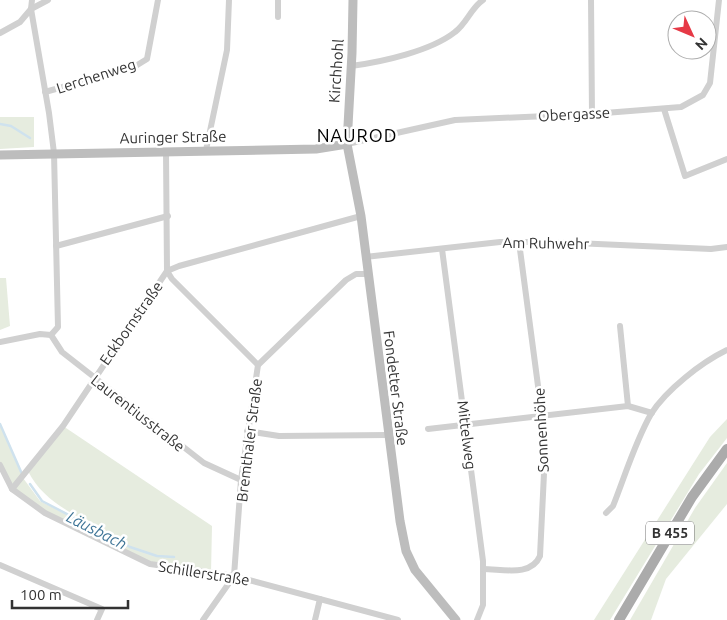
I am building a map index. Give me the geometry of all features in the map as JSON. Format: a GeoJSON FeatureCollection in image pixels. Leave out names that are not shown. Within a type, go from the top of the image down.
{"type":"FeatureCollection","features":[{"type":"Feature","properties":{"kind":"main road","name":"B 455"},"geometry":{"type":"LineString","coordinates":[[619,620],[688,504],[727,449]]}},
{"type":"Feature","properties":{"kind":"street"},"geometry":{"type":"LineString","coordinates":[[0,342],[40,334],[51,335],[58,328],[54,152],[46,92],[31,9],[32,0]]}},
{"type":"Feature","properties":{"kind":"street"},"geometry":{"type":"LineString","coordinates":[[0,33],[20,22],[31,9],[48,0]]}},
{"type":"Feature","properties":{"kind":"street","name":"Lerchenweg"},"geometry":{"type":"LineString","coordinates":[[46,92],[134,67],[147,59],[158,0]]}},
{"type":"Feature","properties":{"kind":"street"},"geometry":{"type":"LineString","coordinates":[[206,150],[227,50],[229,0]]}},
{"type":"Feature","properties":{"kind":"street"},"geometry":{"type":"LineString","coordinates":[[278,0],[278,17]]}},
{"type":"Feature","properties":{"kind":"street","name":"Kirchhohl"},"geometry":{"type":"LineString","coordinates":[[346,144],[353,0]]}},
{"type":"Feature","properties":{"kind":"street"},"geometry":{"type":"LineString","coordinates":[[351,66],[408,52],[446,39],[466,22],[476,4],[483,0]]}},
{"type":"Feature","properties":{"kind":"street"},"geometry":{"type":"LineString","coordinates":[[590,0],[592,114]]}},
{"type":"Feature","properties":{"kind":"street","name":"Obergasse"},"geometry":{"type":"LineString","coordinates":[[346,144],[455,120],[592,114],[664,109],[688,105],[703,95],[708,89],[719,0]]}},
{"type":"Feature","properties":{"kind":"street"},"geometry":{"type":"LineString","coordinates":[[664,109],[685,176],[727,159]]}},
{"type":"Feature","properties":{"kind":"street","name":"Auringer Straße"},"geometry":{"type":"LineString","coordinates":[[0,155],[54,152],[316,149],[346,144]]}},
{"type":"Feature","properties":{"kind":"street","name":"Fondetter Straße"},"geometry":{"type":"LineString","coordinates":[[346,144],[361,216],[400,521],[410,561],[419,577],[456,620]]}},
{"type":"Feature","properties":{"kind":"street"},"geometry":{"type":"LineString","coordinates":[[166,151],[168,272],[258,365]]}},
{"type":"Feature","properties":{"kind":"street"},"geometry":{"type":"LineString","coordinates":[[56,246],[168,216]]}},
{"type":"Feature","properties":{"kind":"street","name":"Eckbornstraße"},"geometry":{"type":"LineString","coordinates":[[12,489],[62,426],[93,378],[168,272],[179,266],[361,216]]}},
{"type":"Feature","properties":{"kind":"street","name":"Am Ruhwehr"},"geometry":{"type":"LineString","coordinates":[[365,257],[519,242],[711,249],[727,247]]}},
{"type":"Feature","properties":{"kind":"street","name":"Sonnenhöhe"},"geometry":{"type":"LineString","coordinates":[[483,569],[529,570],[536,565],[540,556],[545,453],[542,416],[519,242]]}},
{"type":"Feature","properties":{"kind":"street","name":"Mittelweg"},"geometry":{"type":"LineString","coordinates":[[442,249],[483,569],[482,605],[477,620]]}},
{"type":"Feature","properties":{"kind":"street","name":"Bremthaler Straße"},"geometry":{"type":"LineString","coordinates":[[234,576],[241,480],[258,365],[346,280],[356,274],[367,274]]}},
{"type":"Feature","properties":{"kind":"street"},"geometry":{"type":"LineString","coordinates":[[620,326],[628,406]]}},
{"type":"Feature","properties":{"kind":"street","name":"Laurentiusstraße"},"geometry":{"type":"LineString","coordinates":[[51,335],[62,352],[93,378],[204,463],[241,480]]}},
{"type":"Feature","properties":{"kind":"street"},"geometry":{"type":"LineString","coordinates":[[606,513],[613,506],[652,413],[663,399],[693,372],[727,350]]}},
{"type":"Feature","properties":{"kind":"street"},"geometry":{"type":"LineString","coordinates":[[428,429],[628,406],[652,413]]}},
{"type":"Feature","properties":{"kind":"street"},"geometry":{"type":"LineString","coordinates":[[247,431],[279,436],[388,435]]}},
{"type":"Feature","properties":{"kind":"street","name":"Schillerstraße"},"geometry":{"type":"LineString","coordinates":[[0,465],[12,489],[45,513],[150,564],[234,576],[398,620]]}},
{"type":"Feature","properties":{"kind":"street"},"geometry":{"type":"LineString","coordinates":[[0,565],[102,609],[97,620]]}},
{"type":"Feature","properties":{"kind":"street"},"geometry":{"type":"LineString","coordinates":[[203,620],[234,576]]}},
{"type":"Feature","properties":{"kind":"street"},"geometry":{"type":"LineString","coordinates":[[314,620],[320,599]]}},
{"type":"Feature","properties":{"kind":"shaded area"},"geometry":{"type":"Polygon","coordinates":[[[0,117],[34,117],[34,147],[0,149],[0,117]]]}},
{"type":"Feature","properties":{"kind":"shaded area"},"geometry":{"type":"Polygon","coordinates":[[[0,278],[6,278],[10,326],[0,330],[0,278]]]}},
{"type":"Feature","properties":{"kind":"shaded area"},"geometry":{"type":"Polygon","coordinates":[[[727,419],[727,438],[699,474],[610,620],[594,620],[710,437],[727,419]]]}},
{"type":"Feature","properties":{"kind":"shaded area"},"geometry":{"type":"Polygon","coordinates":[[[0,424],[23,478],[40,501],[120,542],[57,504],[36,484],[28,471],[63,426],[212,526],[211,573],[150,564],[45,513],[12,489],[0,465],[0,424]]]}},
{"type":"Feature","properties":{"kind":"shaded area"},"geometry":{"type":"Polygon","coordinates":[[[727,463],[727,504],[666,579],[651,620],[630,620],[695,508],[727,463]]]}},
{"type":"Feature","properties":{"kind":"waterway"},"geometry":{"type":"LineString","coordinates":[[0,124],[11,126],[30,138]]}},
{"type":"Feature","properties":{"kind":"waterway","name":"Läusbach"},"geometry":{"type":"LineString","coordinates":[[0,424],[22,474]]}},
{"type":"Feature","properties":{"kind":"waterway","name":"Läusbach"},"geometry":{"type":"LineString","coordinates":[[30,484],[42,501],[130,547],[157,556],[174,557]]}},
{"type":"Feature","properties":{"kind":"district","name":"NAUROD"},"geometry":{"type":"Point","coordinates":[357,135]}}]}
